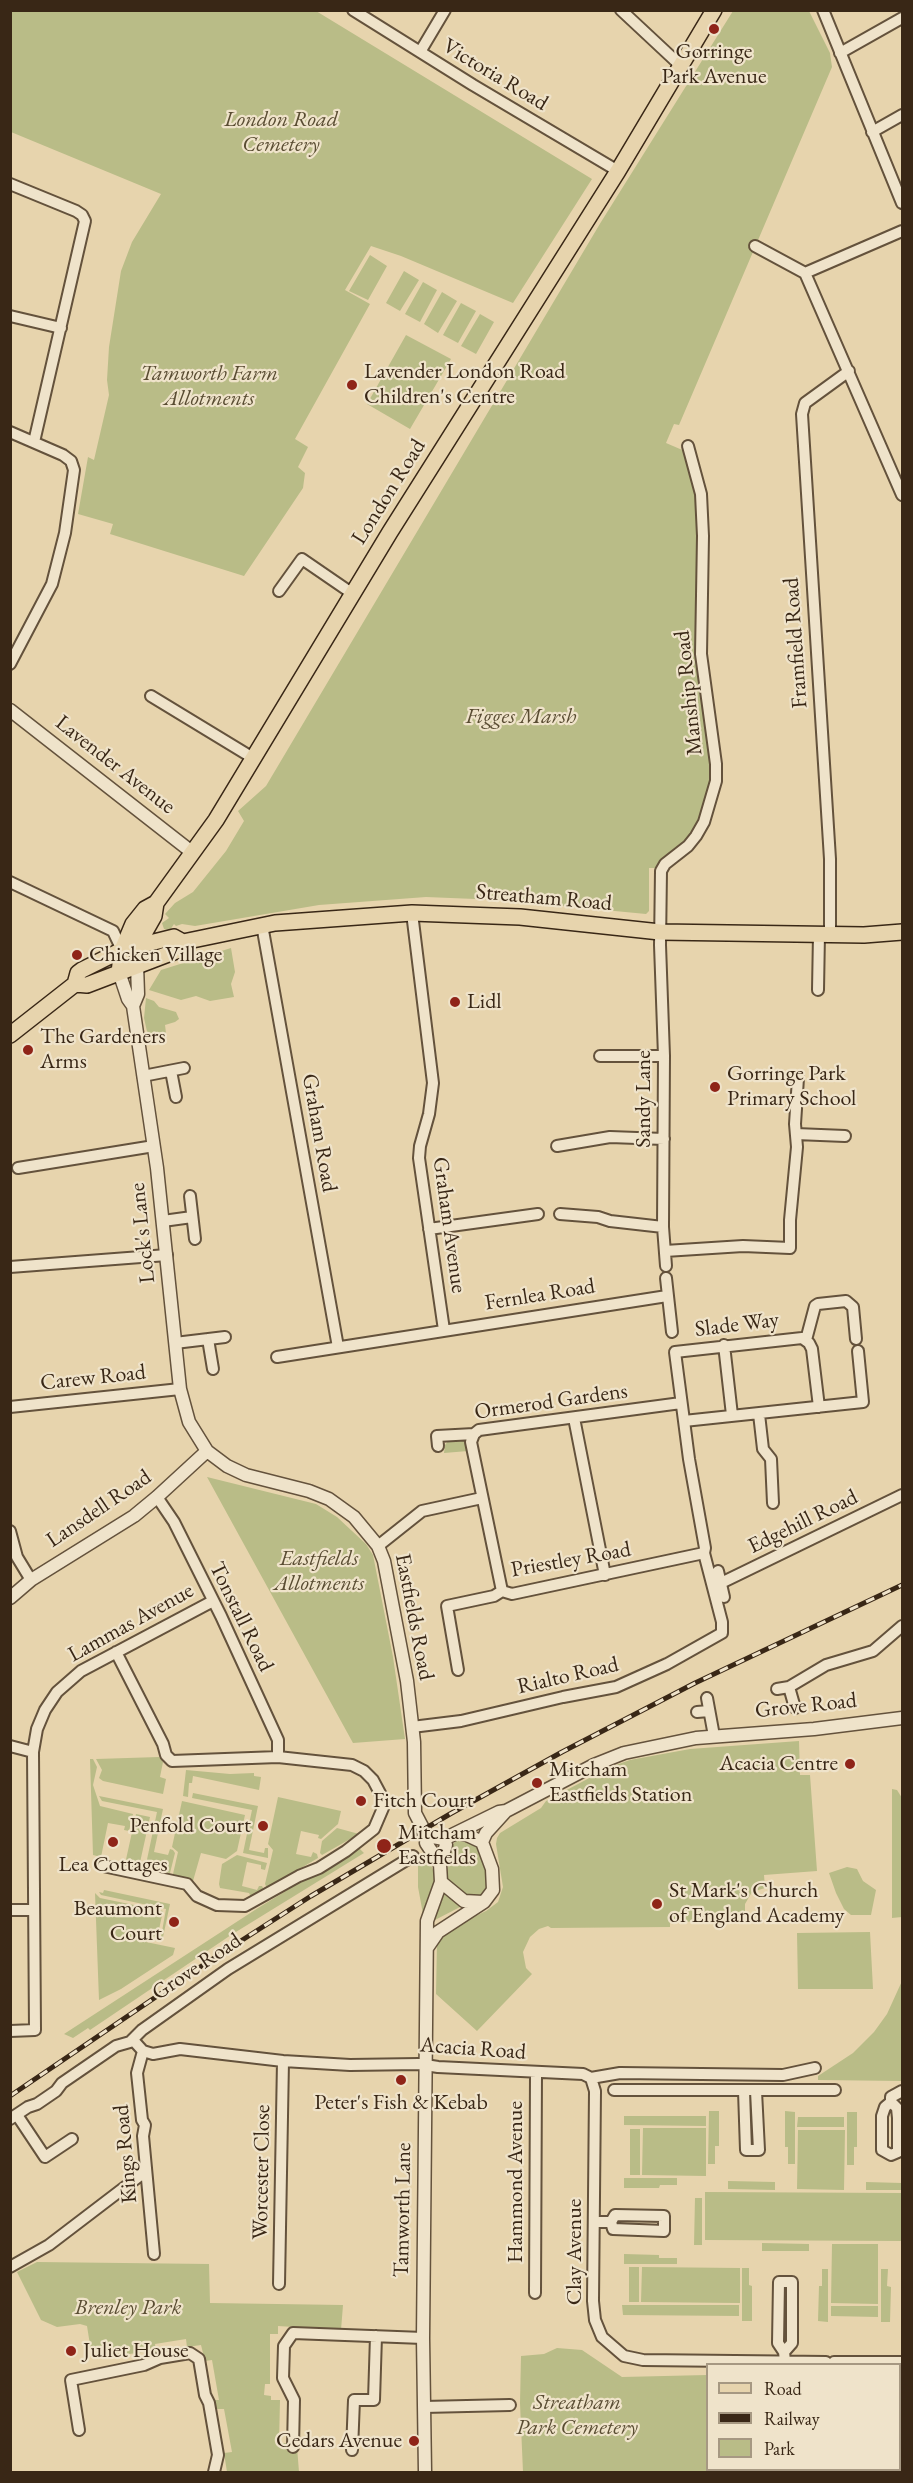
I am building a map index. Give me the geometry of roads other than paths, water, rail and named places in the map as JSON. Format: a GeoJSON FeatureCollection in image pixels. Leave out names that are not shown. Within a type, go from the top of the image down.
{"type":"FeatureCollection","features":[{"type":"Feature","properties":{"kind":"main road","name":"London Road"},"geometry":{"type":"LineString","coordinates":[[119,972],[122,950],[132,924],[145,909],[156,903],[193,853],[561,257],[618,171],[714,10]]}},
{"type":"Feature","properties":{"kind":"main road","name":"London Road"},"geometry":{"type":"LineString","coordinates":[[137,945],[154,916],[156,903]]}},
{"type":"Feature","properties":{"kind":"main road","name":"Streatham Road"},"geometry":{"type":"LineString","coordinates":[[122,950],[174,938],[183,942],[262,925],[412,913],[825,934],[903,932]]}},
{"type":"Feature","properties":{"kind":"main road","name":"Streatham Road"},"geometry":{"type":"LineString","coordinates":[[119,972],[179,950],[183,942]]}},
{"type":"Feature","properties":{"kind":"main road"},"geometry":{"type":"LineString","coordinates":[[137,945],[137,965]]}},
{"type":"Feature","properties":{"kind":"main road"},"geometry":{"type":"LineString","coordinates":[[10,1035],[75,984],[78,973],[122,950]]}},
{"type":"Feature","properties":{"kind":"main road"},"geometry":{"type":"LineString","coordinates":[[75,984],[87,985],[119,972]]}},
{"type":"Feature","properties":{"kind":"street","name":"Victoria Road"},"geometry":{"type":"LineString","coordinates":[[353,10],[618,171]]}},
{"type":"Feature","properties":{"kind":"street"},"geometry":{"type":"LineString","coordinates":[[420,52],[445,10]]}},
{"type":"Feature","properties":{"kind":"street"},"geometry":{"type":"LineString","coordinates":[[621,10],[681,66]]}},
{"type":"Feature","properties":{"kind":"street"},"geometry":{"type":"LineString","coordinates":[[823,10],[903,203]]}},
{"type":"Feature","properties":{"kind":"street"},"geometry":{"type":"LineString","coordinates":[[840,53],[903,18]]}},
{"type":"Feature","properties":{"kind":"street"},"geometry":{"type":"LineString","coordinates":[[872,132],[903,115]]}},
{"type":"Feature","properties":{"kind":"street"},"geometry":{"type":"LineString","coordinates":[[10,184],[80,213],[85,221],[34,442]]}},
{"type":"Feature","properties":{"kind":"street"},"geometry":{"type":"LineString","coordinates":[[805,273],[903,231]]}},
{"type":"Feature","properties":{"kind":"street"},"geometry":{"type":"LineString","coordinates":[[755,246],[805,273],[903,495]]}},
{"type":"Feature","properties":{"kind":"street"},"geometry":{"type":"LineString","coordinates":[[10,316],[61,328]]}},
{"type":"Feature","properties":{"kind":"street","name":"Framfield Road"},"geometry":{"type":"LineString","coordinates":[[818,990],[825,934],[830,859],[802,414],[805,403],[849,371]]}},
{"type":"Feature","properties":{"kind":"street"},"geometry":{"type":"LineString","coordinates":[[10,432],[63,454],[74,466],[74,476],[52,584],[10,664]]}},
{"type":"Feature","properties":{"kind":"street","name":"Manship Road"},"geometry":{"type":"LineString","coordinates":[[660,926],[661,871],[665,864],[688,846],[696,836],[704,822],[716,781],[716,764],[701,654],[703,536],[701,494],[688,446]]}},
{"type":"Feature","properties":{"kind":"street"},"geometry":{"type":"LineString","coordinates":[[279,591],[302,559],[353,594]]}},
{"type":"Feature","properties":{"kind":"street"},"geometry":{"type":"LineString","coordinates":[[151,696],[253,758]]}},
{"type":"Feature","properties":{"kind":"street","name":"Lavender Avenue"},"geometry":{"type":"LineString","coordinates":[[10,710],[193,853]]}},
{"type":"Feature","properties":{"kind":"street"},"geometry":{"type":"LineString","coordinates":[[10,882],[114,931],[122,950]]}},
{"type":"Feature","properties":{"kind":"street","name":"Graham Avenue"},"geometry":{"type":"LineString","coordinates":[[412,913],[433,1083],[429,1114],[418,1158],[444,1330]]}},
{"type":"Feature","properties":{"kind":"street","name":"Graham Road"},"geometry":{"type":"LineString","coordinates":[[262,925],[338,1347]]}},
{"type":"Feature","properties":{"kind":"street","name":"Sandy Lane"},"geometry":{"type":"LineString","coordinates":[[660,926],[664,1056],[663,1227],[666,1266]]}},
{"type":"Feature","properties":{"kind":"street","name":"Lock's Lane"},"geometry":{"type":"LineString","coordinates":[[137,965],[138,991],[133,1006],[154,1146],[180,1389],[189,1422],[207,1451]]}},
{"type":"Feature","properties":{"kind":"street","name":"Lock's Lane"},"geometry":{"type":"LineString","coordinates":[[119,972],[128,999],[133,1006]]}},
{"type":"Feature","properties":{"kind":"street"},"geometry":{"type":"LineString","coordinates":[[600,1056],[664,1056]]}},
{"type":"Feature","properties":{"kind":"street"},"geometry":{"type":"LineString","coordinates":[[143,1076],[184,1068]]}},
{"type":"Feature","properties":{"kind":"street"},"geometry":{"type":"LineString","coordinates":[[171,1071],[176,1097]]}},
{"type":"Feature","properties":{"kind":"street"},"geometry":{"type":"LineString","coordinates":[[665,1251],[743,1246],[790,1248],[798,1078]]}},
{"type":"Feature","properties":{"kind":"street"},"geometry":{"type":"LineString","coordinates":[[796,1134],[845,1136]]}},
{"type":"Feature","properties":{"kind":"street"},"geometry":{"type":"LineString","coordinates":[[557,1146],[610,1137],[664,1139]]}},
{"type":"Feature","properties":{"kind":"street"},"geometry":{"type":"LineString","coordinates":[[18,1168],[154,1146]]}},
{"type":"Feature","properties":{"kind":"street"},"geometry":{"type":"LineString","coordinates":[[190,1196],[195,1239]]}},
{"type":"Feature","properties":{"kind":"street"},"geometry":{"type":"LineString","coordinates":[[429,1228],[538,1214]]}},
{"type":"Feature","properties":{"kind":"street"},"geometry":{"type":"LineString","coordinates":[[560,1214],[663,1227]]}},
{"type":"Feature","properties":{"kind":"street"},"geometry":{"type":"LineString","coordinates":[[163,1221],[192,1217]]}},
{"type":"Feature","properties":{"kind":"street"},"geometry":{"type":"LineString","coordinates":[[10,1268],[167,1255]]}},
{"type":"Feature","properties":{"kind":"street"},"geometry":{"type":"LineString","coordinates":[[666,1278],[672,1332]]}},
{"type":"Feature","properties":{"kind":"street","name":"Fernlea Road"},"geometry":{"type":"LineString","coordinates":[[277,1357],[667,1296]]}},
{"type":"Feature","properties":{"kind":"street"},"geometry":{"type":"LineString","coordinates":[[806,1340],[815,1306],[846,1301],[853,1307],[856,1339]]}},
{"type":"Feature","properties":{"kind":"street"},"geometry":{"type":"LineString","coordinates":[[175,1343],[225,1337]]}},
{"type":"Feature","properties":{"kind":"street","name":"Slade Way"},"geometry":{"type":"LineString","coordinates":[[681,1403],[675,1352],[798,1338],[806,1340],[812,1349],[819,1407]]}},
{"type":"Feature","properties":{"kind":"street"},"geometry":{"type":"LineString","coordinates":[[208,1340],[213,1369]]}},
{"type":"Feature","properties":{"kind":"street"},"geometry":{"type":"LineString","coordinates":[[724,1346],[732,1415]]}},
{"type":"Feature","properties":{"kind":"street"},"geometry":{"type":"LineString","coordinates":[[684,1421],[863,1402],[858,1351]]}},
{"type":"Feature","properties":{"kind":"street","name":"Carew Road"},"geometry":{"type":"LineString","coordinates":[[10,1407],[180,1389]]}},
{"type":"Feature","properties":{"kind":"street"},"geometry":{"type":"LineString","coordinates":[[681,1403],[704,1553],[720,1599]]}},
{"type":"Feature","properties":{"kind":"street","name":"Ormerod Gardens"},"geometry":{"type":"LineString","coordinates":[[438,1446],[437,1436],[474,1434],[479,1430],[681,1403]]}},
{"type":"Feature","properties":{"kind":"street"},"geometry":{"type":"LineString","coordinates":[[759,1414],[763,1449],[771,1459],[773,1503]]}},
{"type":"Feature","properties":{"kind":"street"},"geometry":{"type":"LineString","coordinates":[[574,1418],[605,1575]]}},
{"type":"Feature","properties":{"kind":"street"},"geometry":{"type":"LineString","coordinates":[[474,1434],[471,1442],[502,1591]]}},
{"type":"Feature","properties":{"kind":"street","name":"Lansdell Road"},"geometry":{"type":"LineString","coordinates":[[10,1598],[31,1580],[116,1528],[157,1497],[207,1451]]}},
{"type":"Feature","properties":{"kind":"street","name":"Eastfields Road"},"geometry":{"type":"LineString","coordinates":[[207,1451],[227,1467],[241,1473],[309,1491],[329,1499],[360,1524],[378,1546],[384,1561],[402,1653],[412,1726],[415,1808],[420,1825],[427,1836]]}},
{"type":"Feature","properties":{"kind":"street","name":"Edgehill Road"},"geometry":{"type":"LineString","coordinates":[[720,1583],[903,1495]]}},
{"type":"Feature","properties":{"kind":"street","name":"Tonstall Road"},"geometry":{"type":"LineString","coordinates":[[157,1497],[174,1522],[278,1740],[278,1757]]}},
{"type":"Feature","properties":{"kind":"street"},"geometry":{"type":"LineString","coordinates":[[378,1546],[422,1511],[482,1498]]}},
{"type":"Feature","properties":{"kind":"street"},"geometry":{"type":"LineString","coordinates":[[10,1532],[17,1557],[31,1580]]}},
{"type":"Feature","properties":{"kind":"street","name":"Priestley Road"},"geometry":{"type":"LineString","coordinates":[[458,1670],[447,1606],[495,1596],[502,1591],[512,1594],[704,1553]]}},
{"type":"Feature","properties":{"kind":"street"},"geometry":{"type":"LineString","coordinates":[[718,1571],[720,1599]]}},
{"type":"Feature","properties":{"kind":"street","name":"Rialto Road"},"geometry":{"type":"LineString","coordinates":[[412,1726],[461,1721],[616,1687],[686,1655],[693,1647],[722,1633],[724,1628],[720,1599]]}},
{"type":"Feature","properties":{"kind":"street","name":"Lammas Avenue"},"geometry":{"type":"LineString","coordinates":[[10,2031],[35,2030],[33,1752],[40,1720],[57,1692],[81,1671],[213,1601]]}},
{"type":"Feature","properties":{"kind":"street"},"geometry":{"type":"LineString","coordinates":[[777,1689],[789,1687],[826,1665],[873,1651],[903,1626]]}},
{"type":"Feature","properties":{"kind":"street"},"geometry":{"type":"LineString","coordinates":[[103,1866],[187,1884],[196,1896],[217,1905],[245,1906],[299,1876],[319,1868],[346,1851],[376,1826],[383,1811],[383,1802],[378,1788],[364,1771],[352,1765],[278,1757],[172,1761],[166,1755],[164,1744],[116,1652]]}},
{"type":"Feature","properties":{"kind":"street"},"geometry":{"type":"LineString","coordinates":[[789,1687],[795,1708]]}},
{"type":"Feature","properties":{"kind":"street"},"geometry":{"type":"LineString","coordinates":[[707,1698],[714,1736]]}},
{"type":"Feature","properties":{"kind":"street"},"geometry":{"type":"LineString","coordinates":[[696,1713],[709,1711]]}},
{"type":"Feature","properties":{"kind":"street","name":"Grove Road"},"geometry":{"type":"LineString","coordinates":[[458,1833],[614,1756],[657,1745],[714,1736],[810,1729],[903,1718]]}},
{"type":"Feature","properties":{"kind":"street"},"geometry":{"type":"LineString","coordinates":[[10,1746],[33,1752]]}},
{"type":"Feature","properties":{"kind":"street","name":"Grove Road"},"geometry":{"type":"LineString","coordinates":[[482,1842],[486,1833],[506,1811]]}},
{"type":"Feature","properties":{"kind":"street"},"geometry":{"type":"LineString","coordinates":[[426,1949],[431,1940],[444,1927],[484,1902],[494,1885],[492,1869],[482,1842],[467,1835],[458,1833],[444,1839],[427,1836],[426,1843],[440,1864]]}},
{"type":"Feature","properties":{"kind":"street"},"geometry":{"type":"LineString","coordinates":[[444,1839],[446,1845],[440,1864],[441,1882],[465,1902],[474,1904],[484,1902]]}},
{"type":"Feature","properties":{"kind":"street","name":"Grove Road"},"geometry":{"type":"LineString","coordinates":[[14,2117],[56,2091],[62,2083],[116,2046],[133,2040],[142,2030],[228,1969],[413,1856]]}},
{"type":"Feature","properties":{"kind":"street","name":"Tamworth Lane"},"geometry":{"type":"LineString","coordinates":[[426,2472],[423,2338],[426,1949],[427,1921],[441,1882]]}},
{"type":"Feature","properties":{"kind":"street"},"geometry":{"type":"LineString","coordinates":[[10,1910],[34,1910]]}},
{"type":"Feature","properties":{"kind":"street"},"geometry":{"type":"LineString","coordinates":[[133,2040],[143,2052]]}},
{"type":"Feature","properties":{"kind":"street","name":"Acacia Road"},"geometry":{"type":"LineString","coordinates":[[143,2052],[153,2054],[180,2049],[283,2061],[350,2065],[419,2064],[536,2073],[583,2074],[591,2078],[620,2073],[783,2075],[815,2068]]}},
{"type":"Feature","properties":{"kind":"street","name":"Kings Road"},"geometry":{"type":"LineString","coordinates":[[143,2052],[138,2073],[142,2120],[145,2126],[146,2171],[154,2254]]}},
{"type":"Feature","properties":{"kind":"street","name":"Worcester Close"},"geometry":{"type":"LineString","coordinates":[[279,2284],[283,2061]]}},
{"type":"Feature","properties":{"kind":"street","name":"Hammond Avenue"},"geometry":{"type":"LineString","coordinates":[[535,2293],[536,2073]]}},
{"type":"Feature","properties":{"kind":"street"},"geometry":{"type":"LineString","coordinates":[[750,2091],[753,2075]]}},
{"type":"Feature","properties":{"kind":"street","name":"Clay Avenue"},"geometry":{"type":"LineString","coordinates":[[591,2078],[595,2091],[595,2320],[602,2337],[617,2351],[624,2356],[643,2360],[785,2357],[830,2362],[903,2362]]}},
{"type":"Feature","properties":{"kind":"street"},"geometry":{"type":"LineString","coordinates":[[614,2090],[835,2090]]}},
{"type":"Feature","properties":{"kind":"street"},"geometry":{"type":"LineString","coordinates":[[891,2102],[894,2094],[903,2091]]}},
{"type":"Feature","properties":{"kind":"street"},"geometry":{"type":"LineString","coordinates":[[14,2117],[45,2157],[72,2139]]}},
{"type":"Feature","properties":{"kind":"street"},"geometry":{"type":"LineString","coordinates":[[10,2267],[49,2245],[146,2171]]}},
{"type":"Feature","properties":{"kind":"street"},"geometry":{"type":"LineString","coordinates":[[594,2222],[611,2222]]}},
{"type":"Feature","properties":{"kind":"street"},"geometry":{"type":"LineString","coordinates":[[779,2282],[792,2282],[792,2343],[785,2357],[778,2343],[779,2282]]}},
{"type":"Feature","properties":{"kind":"street"},"geometry":{"type":"LineString","coordinates":[[293,2446],[294,2400],[283,2378],[285,2341],[293,2333],[423,2338]]}},
{"type":"Feature","properties":{"kind":"street"},"geometry":{"type":"LineString","coordinates":[[352,2450],[354,2400],[374,2400],[376,2336]]}},
{"type":"Feature","properties":{"kind":"street"},"geometry":{"type":"LineString","coordinates":[[79,2430],[71,2379],[144,2365],[160,2358],[190,2353],[199,2359],[205,2395],[209,2403],[218,2455],[214,2472]]}},
{"type":"Feature","properties":{"kind":"street"},"geometry":{"type":"LineString","coordinates":[[424,2407],[510,2405]]}},
{"type":"Feature","properties":{"kind":"railway"},"geometry":{"type":"LineString","coordinates":[[10,2096],[197,1969],[311,1896],[450,1814],[562,1752],[695,1683],[902,1585]]}},
{"type":"Feature","properties":{"kind":"place","name":"Gorringe Park Avenue"},"geometry":{"type":"Point","coordinates":[714,29]}},
{"type":"Feature","properties":{"kind":"place","name":"Lavender London Road Children's Centre"},"geometry":{"type":"Point","coordinates":[352,385]}},
{"type":"Feature","properties":{"kind":"place","name":"Chicken Village"},"geometry":{"type":"Point","coordinates":[77,955]}},
{"type":"Feature","properties":{"kind":"place","name":"Lidl"},"geometry":{"type":"Point","coordinates":[455,1002]}},
{"type":"Feature","properties":{"kind":"place","name":"The Gardeners Arms"},"geometry":{"type":"Point","coordinates":[28,1050]}},
{"type":"Feature","properties":{"kind":"place","name":"Gorringe Park Primary School"},"geometry":{"type":"Point","coordinates":[715,1087]}},
{"type":"Feature","properties":{"kind":"place","name":"Acacia Centre"},"geometry":{"type":"Point","coordinates":[850,1764]}},
{"type":"Feature","properties":{"kind":"place","name":"Mitcham Eastfields Station"},"geometry":{"type":"Point","coordinates":[537,1783]}},
{"type":"Feature","properties":{"kind":"place","name":"Fitch Court"},"geometry":{"type":"Point","coordinates":[361,1801]}},
{"type":"Feature","properties":{"kind":"place","name":"Penfold Court"},"geometry":{"type":"Point","coordinates":[263,1826]}},
{"type":"Feature","properties":{"kind":"place","name":"Lea Cottages"},"geometry":{"type":"Point","coordinates":[113,1842]}},
{"type":"Feature","properties":{"kind":"place","name":"Mitcham Eastfields"},"geometry":{"type":"Point","coordinates":[384,1846]}},
{"type":"Feature","properties":{"kind":"place","name":"St Mark's Church of England Academy"},"geometry":{"type":"Point","coordinates":[657,1904]}},
{"type":"Feature","properties":{"kind":"place","name":"Beaumont Court"},"geometry":{"type":"Point","coordinates":[174,1922]}},
{"type":"Feature","properties":{"kind":"place","name":"Peter's Fish & Kebab"},"geometry":{"type":"Point","coordinates":[401,2080]}},
{"type":"Feature","properties":{"kind":"place","name":"Juliet House"},"geometry":{"type":"Point","coordinates":[71,2351]}},
{"type":"Feature","properties":{"kind":"place","name":"Cedars Avenue"},"geometry":{"type":"Point","coordinates":[414,2441]}},
{"type":"Feature","properties":{"kind":"park label","name":"London Road Cemetery"},"geometry":{"type":"Point","coordinates":[281,132]}},
{"type":"Feature","properties":{"kind":"park label","name":"Tamworth Farm Allotments"},"geometry":{"type":"Point","coordinates":[209,386]}},
{"type":"Feature","properties":{"kind":"park label","name":"Figges Marsh"},"geometry":{"type":"Point","coordinates":[521,717]}},
{"type":"Feature","properties":{"kind":"park label","name":"Eastfields Allotments"},"geometry":{"type":"Point","coordinates":[319,1572]}},
{"type":"Feature","properties":{"kind":"park label","name":"Brenley Park"},"geometry":{"type":"Point","coordinates":[128,2308]}},
{"type":"Feature","properties":{"kind":"park label","name":"Streatham Park Cemetery"},"geometry":{"type":"Point","coordinates":[577,2416]}}]}
